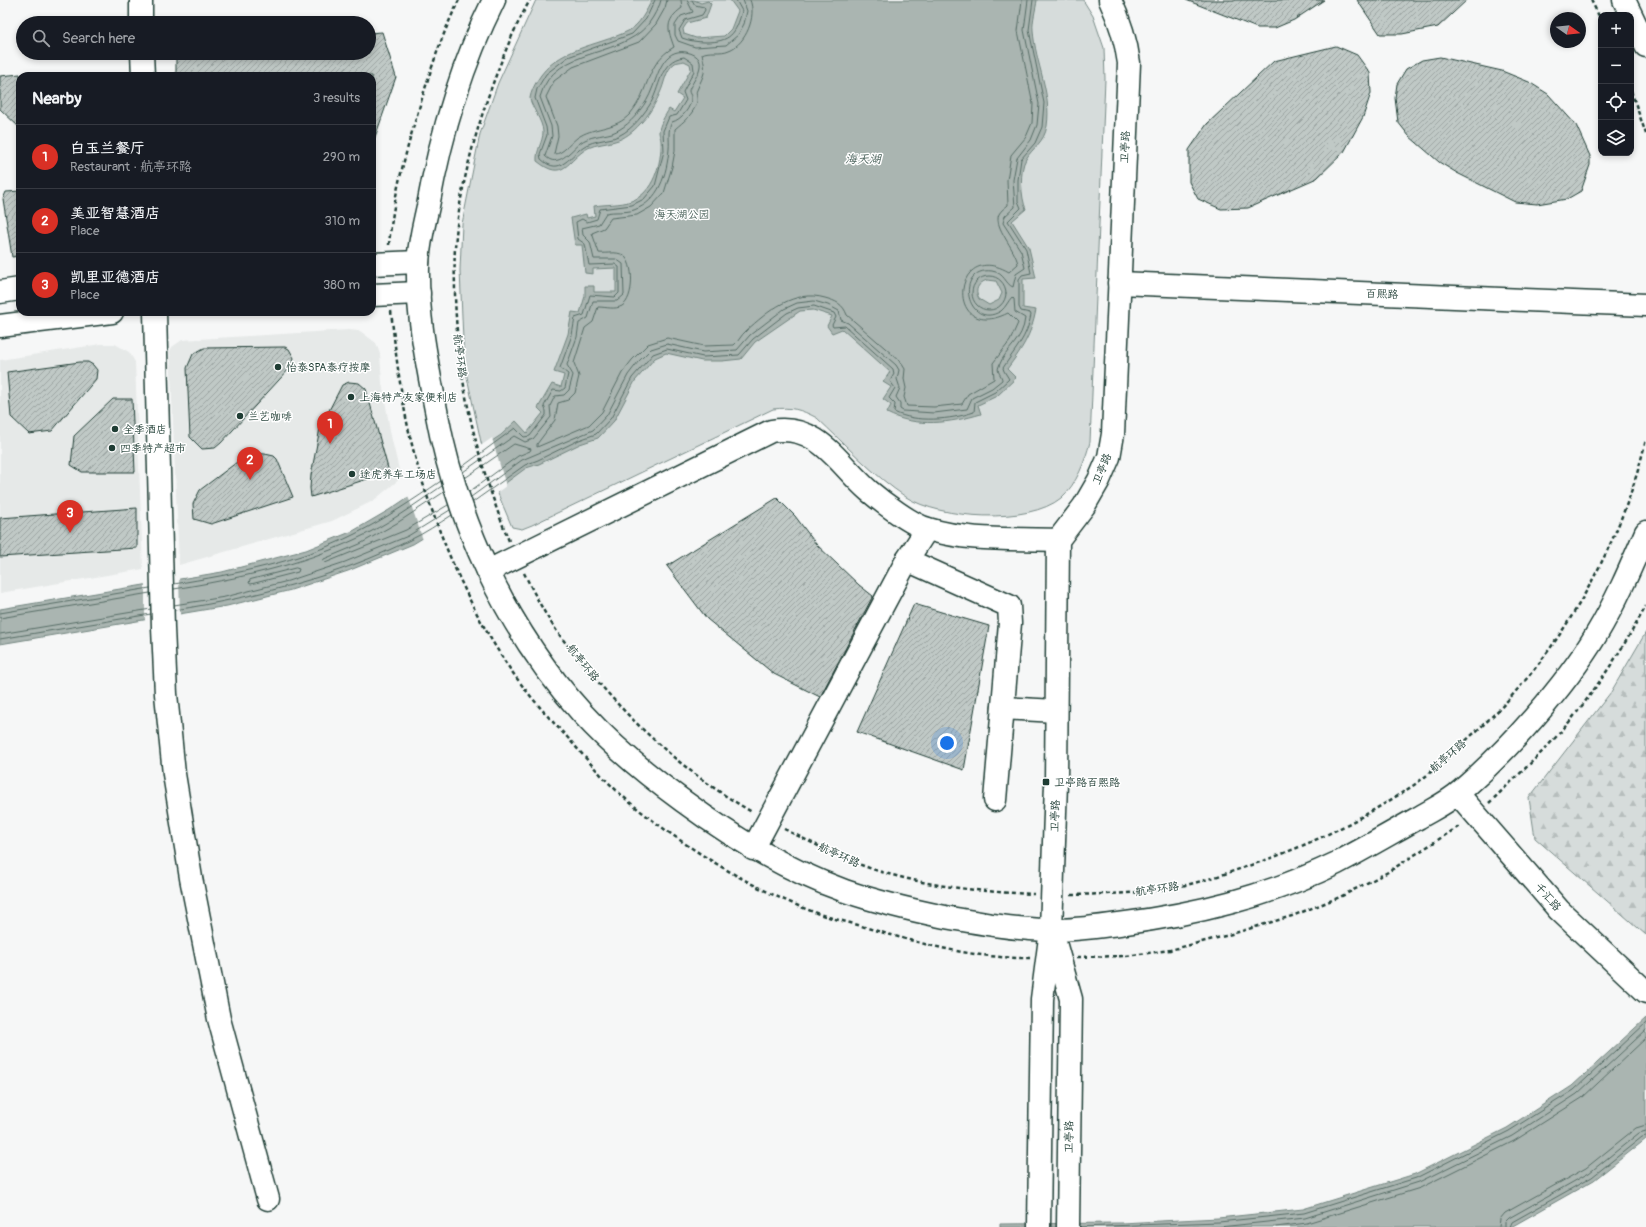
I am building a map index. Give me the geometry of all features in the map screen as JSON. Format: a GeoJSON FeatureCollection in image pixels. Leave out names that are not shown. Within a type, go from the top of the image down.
{"type":"FeatureCollection","features":[{"type":"Feature","properties":{"kind":"street"},"geometry":{"type":"LineString","coordinates":[[141,0],[141,16]]}},
{"type":"Feature","properties":{"kind":"street"},"geometry":{"type":"LineString","coordinates":[[494,0],[481,26],[457,90],[435,166],[418,262],[418,293],[424,349],[444,455],[468,524],[488,571],[514,618],[544,665],[581,712],[627,757],[712,823],[753,849],[836,887],[879,901],[966,920],[1051,930],[1151,920],[1204,911],[1256,896],[1304,879],[1349,857],[1458,794],[1501,752],[1543,706],[1596,635],[1625,581],[1646,532]]}},
{"type":"Feature","properties":{"kind":"street","name":"卫亭路"},"geometry":{"type":"LineString","coordinates":[[1039,1227],[1042,999],[1053,957],[1051,930],[1056,783],[1058,540],[1084,506],[1099,480],[1109,457],[1113,434],[1129,63],[1127,43],[1122,27],[1110,0]]}},
{"type":"Feature","properties":{"kind":"street"},"geometry":{"type":"LineString","coordinates":[[1624,0],[1646,46]]}},
{"type":"Feature","properties":{"kind":"street"},"geometry":{"type":"LineString","coordinates":[[142,60],[143,72]]}},
{"type":"Feature","properties":{"kind":"street"},"geometry":{"type":"LineString","coordinates":[[376,264],[418,262]]}},
{"type":"Feature","properties":{"kind":"street","name":"百熙路"},"geometry":{"type":"LineString","coordinates":[[1119,284],[1646,304]]}},
{"type":"Feature","properties":{"kind":"street"},"geometry":{"type":"LineString","coordinates":[[0,292],[16,290]]}},
{"type":"Feature","properties":{"kind":"street"},"geometry":{"type":"LineString","coordinates":[[376,295],[418,293]]}},
{"type":"Feature","properties":{"kind":"street"},"geometry":{"type":"LineString","coordinates":[[0,326],[80,316]]}},
{"type":"Feature","properties":{"kind":"street"},"geometry":{"type":"LineString","coordinates":[[155,316],[163,628],[166,694],[174,774],[192,878],[220,1019],[268,1199]]}},
{"type":"Feature","properties":{"kind":"street"},"geometry":{"type":"LineString","coordinates":[[488,571],[771,431],[783,429],[798,430],[822,444],[869,491],[892,508],[927,529],[959,536],[1058,540]]}},
{"type":"Feature","properties":{"kind":"street"},"geometry":{"type":"LineString","coordinates":[[753,849],[907,560],[927,529]]}},
{"type":"Feature","properties":{"kind":"street"},"geometry":{"type":"LineString","coordinates":[[907,560],[1009,606],[1010,623],[995,800]]}},
{"type":"Feature","properties":{"kind":"street"},"geometry":{"type":"LineString","coordinates":[[1003,708],[1056,711]]}},
{"type":"Feature","properties":{"kind":"street","name":"千汇路"},"geometry":{"type":"LineString","coordinates":[[1458,794],[1560,910],[1646,992]]}},
{"type":"Feature","properties":{"kind":"street","name":"卫亭路"},"geometry":{"type":"LineString","coordinates":[[1053,957],[1071,999],[1068,1227]]}},
{"type":"Feature","properties":{"kind":"path","name":"航亭环路"},"geometry":{"type":"LineString","coordinates":[[530,0],[500,64],[473,146],[458,217],[455,249],[456,335],[462,380],[476,442],[495,506],[515,558],[550,621],[584,665],[639,727],[667,753],[699,778],[738,804],[768,821],[852,861],[884,873],[920,882],[977,891],[1052,895],[1125,894],[1166,889],[1207,880],[1278,856],[1349,824],[1416,784],[1483,726],[1517,690],[1548,650],[1574,611],[1613,536],[1629,501],[1646,438]]}},
{"type":"Feature","properties":{"kind":"path"},"geometry":{"type":"LineString","coordinates":[[1591,0],[1598,14]]}},
{"type":"Feature","properties":{"kind":"path"},"geometry":{"type":"LineString","coordinates":[[1634,99],[1646,134]]}},
{"type":"Feature","properties":{"kind":"path"},"geometry":{"type":"LineString","coordinates":[[420,473],[442,536]]}},
{"type":"Feature","properties":{"kind":"path"},"geometry":{"type":"LineString","coordinates":[[683,841],[729,870],[771,893],[811,911],[884,933],[933,945],[1002,958],[1126,956],[1170,950],[1225,936],[1292,916],[1340,897],[1388,872],[1453,831],[1475,814],[1522,772],[1569,722],[1602,679],[1628,639],[1646,606]]}},
{"type":"Feature","properties":{"kind":"shaded area"},"geometry":{"type":"Polygon","coordinates":[[[348,330],[360,331],[376,343],[380,354],[382,383],[391,436],[401,478],[373,501],[332,521],[179,565],[170,351],[172,347],[182,340],[348,330]]]}},
{"type":"Feature","properties":{"kind":"shaded area"},"geometry":{"type":"Polygon","coordinates":[[[101,344],[115,344],[129,352],[135,362],[143,569],[0,593],[0,360],[101,344]]]}},
{"type":"Feature","properties":{"kind":"green space","name":"海天湖公园"},"geometry":{"type":"Polygon","coordinates":[[[536,0],[1083,0],[1093,16],[1104,48],[1105,79],[1090,442],[1080,472],[1067,492],[1061,498],[1046,507],[1028,512],[984,516],[940,510],[921,504],[894,489],[871,470],[817,418],[796,409],[780,408],[773,409],[532,525],[522,529],[512,527],[491,477],[481,442],[464,363],[460,270],[462,224],[480,134],[498,83],[536,0]]]}},
{"type":"Feature","properties":{"kind":"green space"},"geometry":{"type":"Polygon","coordinates":[[[1646,632],[1646,935],[1535,838],[1529,798],[1611,692],[1646,632]]]}},
{"type":"Feature","properties":{"kind":"water","name":"海天湖"},"geometry":{"type":"Polygon","coordinates":[[[652,0],[694,0],[701,3],[708,1],[711,4],[706,18],[687,23],[683,29],[684,34],[696,38],[724,36],[731,29],[738,11],[730,0],[1037,0],[1033,30],[1034,42],[1047,102],[1047,126],[1046,132],[1026,159],[1022,170],[1023,198],[1026,209],[1012,221],[1029,248],[1036,278],[1023,279],[1023,308],[1036,310],[1029,335],[1007,369],[1016,378],[997,396],[978,405],[981,414],[946,422],[922,422],[898,418],[887,413],[891,405],[883,399],[891,387],[883,382],[890,372],[842,329],[832,333],[827,326],[832,316],[813,310],[800,311],[755,342],[741,359],[702,361],[666,353],[655,358],[635,381],[614,421],[598,438],[580,444],[539,464],[526,468],[472,508],[413,544],[348,571],[291,590],[227,606],[0,644],[0,609],[222,572],[306,550],[353,531],[389,510],[501,435],[516,421],[527,433],[543,413],[538,408],[552,384],[561,387],[564,375],[554,372],[568,334],[572,312],[580,313],[585,296],[585,286],[594,286],[594,292],[616,292],[616,268],[593,269],[593,274],[585,273],[582,245],[575,245],[571,218],[586,214],[587,218],[595,216],[594,206],[618,204],[631,201],[645,192],[655,177],[658,168],[661,150],[659,132],[662,120],[669,109],[674,112],[683,98],[677,94],[691,69],[690,64],[684,61],[675,63],[667,73],[660,93],[652,109],[635,129],[625,137],[618,140],[588,148],[565,167],[559,170],[553,170],[537,161],[543,132],[541,123],[530,98],[531,94],[537,81],[545,70],[555,61],[578,49],[628,31],[636,25],[652,0]],[[984,281],[979,285],[977,290],[979,299],[989,305],[999,300],[1002,293],[996,281],[984,281]]]}},
{"type":"Feature","properties":{"kind":"water"},"geometry":{"type":"Polygon","coordinates":[[[1646,1018],[1646,1139],[1594,1180],[1511,1227],[1000,1227],[1000,1224],[1121,1223],[1218,1218],[1303,1209],[1415,1174],[1507,1128],[1572,1086],[1646,1018]]]}},
{"type":"Feature","properties":{"kind":"pier"},"geometry":{"type":"Polygon","coordinates":[[[492,438],[506,486],[473,510],[423,540],[408,496],[492,438]]]}},
{"type":"Feature","properties":{"kind":"pier"},"geometry":{"type":"Polygon","coordinates":[[[179,577],[180,616],[145,621],[145,583],[179,577]]]}},
{"type":"Feature","properties":{"kind":"building"},"geometry":{"type":"Polygon","coordinates":[[[1186,0],[1324,0],[1294,20],[1275,28],[1257,28],[1186,0]]]}},
{"type":"Feature","properties":{"kind":"building"},"geometry":{"type":"Polygon","coordinates":[[[1357,0],[1467,0],[1438,27],[1402,34],[1380,34],[1357,0]]]}},
{"type":"Feature","properties":{"kind":"building"},"geometry":{"type":"Polygon","coordinates":[[[376,32],[382,32],[396,77],[376,134],[376,72],[176,72],[176,60],[376,60],[376,32]]]}},
{"type":"Feature","properties":{"kind":"building"},"geometry":{"type":"Polygon","coordinates":[[[1336,46],[1357,55],[1370,73],[1371,93],[1363,117],[1344,152],[1317,178],[1248,208],[1221,209],[1198,199],[1189,182],[1189,150],[1207,124],[1274,61],[1336,46]]]}},
{"type":"Feature","properties":{"kind":"building"},"geometry":{"type":"Polygon","coordinates":[[[1440,57],[1502,71],[1529,82],[1548,94],[1576,125],[1590,156],[1590,165],[1581,191],[1567,199],[1537,204],[1515,202],[1457,173],[1439,162],[1409,136],[1398,122],[1395,98],[1397,84],[1406,69],[1422,60],[1440,57]]]}},
{"type":"Feature","properties":{"kind":"building"},"geometry":{"type":"Polygon","coordinates":[[[16,74],[16,124],[0,109],[0,76],[16,74]]]}},
{"type":"Feature","properties":{"kind":"building"},"geometry":{"type":"Polygon","coordinates":[[[16,191],[16,256],[12,257],[3,199],[6,192],[16,191]]]}},
{"type":"Feature","properties":{"kind":"building"},"geometry":{"type":"Polygon","coordinates":[[[285,347],[289,349],[294,358],[290,368],[221,443],[215,448],[202,449],[190,437],[187,368],[193,354],[204,348],[285,347]]]}},
{"type":"Feature","properties":{"kind":"building"},"geometry":{"type":"Polygon","coordinates":[[[88,362],[93,365],[97,370],[96,379],[52,431],[29,434],[11,417],[7,372],[88,362]]]}},
{"type":"Feature","properties":{"kind":"building"},"geometry":{"type":"Polygon","coordinates":[[[349,382],[359,383],[366,389],[389,472],[311,497],[311,475],[320,428],[342,385],[349,382]]]}},
{"type":"Feature","properties":{"kind":"building"},"geometry":{"type":"Polygon","coordinates":[[[113,399],[132,399],[135,472],[82,472],[71,465],[74,436],[113,399]]]}},
{"type":"Feature","properties":{"kind":"building"},"geometry":{"type":"Polygon","coordinates":[[[249,453],[265,454],[274,456],[277,459],[293,497],[211,524],[194,519],[193,504],[200,490],[249,453]]]}},
{"type":"Feature","properties":{"kind":"building"},"geometry":{"type":"Polygon","coordinates":[[[777,498],[795,516],[816,544],[859,585],[873,596],[820,697],[774,674],[707,619],[667,566],[777,498]]]}},
{"type":"Feature","properties":{"kind":"building"},"geometry":{"type":"Polygon","coordinates":[[[137,508],[137,548],[0,557],[0,518],[137,508]]]}},
{"type":"Feature","properties":{"kind":"building"},"geometry":{"type":"Polygon","coordinates":[[[914,604],[989,626],[964,770],[857,732],[914,604]]]}},
{"type":"Feature","properties":{"kind":"place","name":"怡泰SPA泰疗按摩"},"geometry":{"type":"Point","coordinates":[278,367]}},
{"type":"Feature","properties":{"kind":"place","name":"上海特产友家便利店"},"geometry":{"type":"Point","coordinates":[351,397]}},
{"type":"Feature","properties":{"kind":"place","name":"兰艺咖啡"},"geometry":{"type":"Point","coordinates":[240,416]}},
{"type":"Feature","properties":{"kind":"place","name":"全季酒店"},"geometry":{"type":"Point","coordinates":[115,429]}},
{"type":"Feature","properties":{"kind":"place","name":"白玉兰餐厅"},"geometry":{"type":"Point","coordinates":[330,444]}},
{"type":"Feature","properties":{"kind":"place","name":"四季特产超市"},"geometry":{"type":"Point","coordinates":[112,448]}},
{"type":"Feature","properties":{"kind":"place","name":"途虎养车工场店"},"geometry":{"type":"Point","coordinates":[352,474]}},
{"type":"Feature","properties":{"kind":"place","name":"美亚智慧酒店"},"geometry":{"type":"Point","coordinates":[250,480]}},
{"type":"Feature","properties":{"kind":"place","name":"凯里亚德酒店"},"geometry":{"type":"Point","coordinates":[70,533]}},
{"type":"Feature","properties":{"kind":"place","name":"卫亭路百熙路"},"geometry":{"type":"Point","coordinates":[1046,782]}}]}
